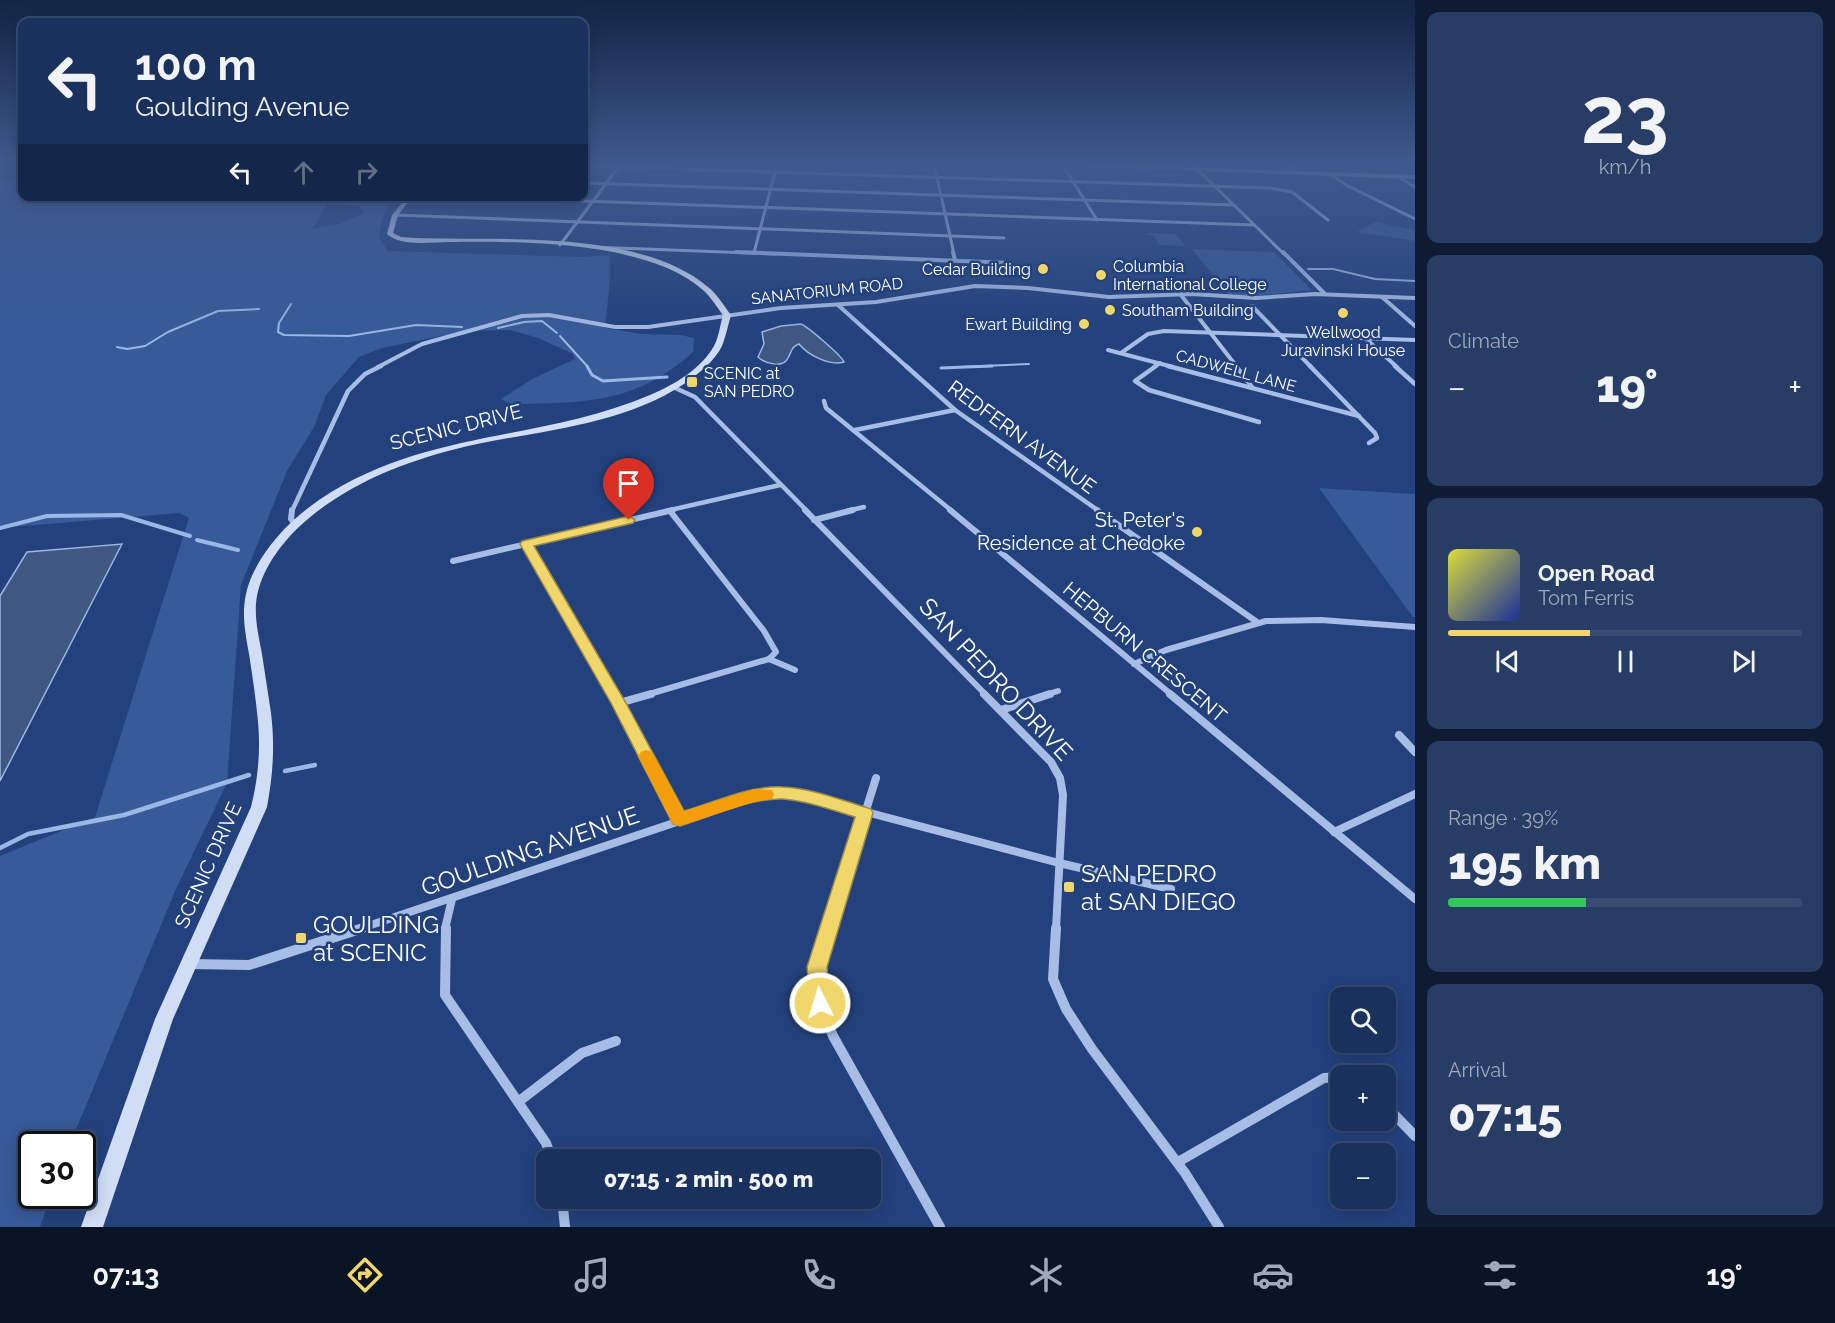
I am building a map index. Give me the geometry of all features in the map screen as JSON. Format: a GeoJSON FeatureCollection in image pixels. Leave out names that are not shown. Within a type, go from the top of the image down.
{"type":"FeatureCollection","features":[{"type":"Feature","properties":{"kind":"street"},"geometry":{"type":"LineString","coordinates":[[393,221],[390,234],[397,238],[1011,263]]}},
{"type":"Feature","properties":{"kind":"street"},"geometry":{"type":"LineString","coordinates":[[558,221],[1004,238]]}},
{"type":"Feature","properties":{"kind":"street"},"geometry":{"type":"LineString","coordinates":[[754,253],[762,221]]}},
{"type":"Feature","properties":{"kind":"street"},"geometry":{"type":"LineString","coordinates":[[947,221],[955,260]]}},
{"type":"Feature","properties":{"kind":"street"},"geometry":{"type":"LineString","coordinates":[[1137,221],[1254,225]]}},
{"type":"Feature","properties":{"kind":"street"},"geometry":{"type":"LineString","coordinates":[[1250,221],[1325,294]]}},
{"type":"Feature","properties":{"kind":"street"},"geometry":{"type":"LineString","coordinates":[[560,245],[577,222]]}},
{"type":"Feature","properties":{"kind":"street"},"geometry":{"type":"LineString","coordinates":[[588,247],[659,263],[693,278],[715,296],[727,315]]}},
{"type":"Feature","properties":{"kind":"street"},"geometry":{"type":"LineString","coordinates":[[617,252],[635,247]]}},
{"type":"Feature","properties":{"kind":"street","name":"SANATORIUM ROAD"},"geometry":{"type":"LineString","coordinates":[[295,524],[291,519],[291,513],[348,391],[365,374],[422,344],[522,316],[570,317],[630,328],[668,326],[727,315],[781,308],[876,302],[975,286],[1028,288],[1109,297],[1181,295],[1256,298],[1325,294],[1415,298]]}},
{"type":"Feature","properties":{"kind":"street"},"geometry":{"type":"LineString","coordinates":[[1181,295],[1252,388]]}},
{"type":"Feature","properties":{"kind":"street"},"geometry":{"type":"LineString","coordinates":[[1381,297],[1415,326]]}},
{"type":"Feature","properties":{"kind":"street","name":"REDFERN AVENUE"},"geometry":{"type":"LineString","coordinates":[[838,305],[955,410],[1257,622]]}},
{"type":"Feature","properties":{"kind":"street"},"geometry":{"type":"LineString","coordinates":[[1252,306],[1359,416],[1377,438],[1369,443]]}},
{"type":"Feature","properties":{"kind":"street","name":"SCENIC DRIVE"},"geometry":{"type":"LineString","coordinates":[[92,1227],[164,1019],[259,807],[266,779],[267,727],[248,608],[253,588],[273,549],[295,524],[348,487],[407,459],[444,449],[585,420],[637,404],[673,387],[691,375],[715,352],[723,337],[727,315]]}},
{"type":"Feature","properties":{"kind":"street"},"geometry":{"type":"LineString","coordinates":[[1122,353],[1154,332],[1415,340]]}},
{"type":"Feature","properties":{"kind":"street"},"geometry":{"type":"LineString","coordinates":[[1365,338],[1415,384]]}},
{"type":"Feature","properties":{"kind":"street","name":"CADWELL LANE"},"geometry":{"type":"LineString","coordinates":[[1108,350],[1359,416]]}},
{"type":"Feature","properties":{"kind":"street"},"geometry":{"type":"LineString","coordinates":[[1160,363],[1135,381],[1149,390],[1259,422]]}},
{"type":"Feature","properties":{"kind":"street","name":"SAN PEDRO DRIVE"},"geometry":{"type":"LineString","coordinates":[[673,387],[695,397],[1051,762],[1060,778],[1063,795],[1053,979],[1062,1003],[1080,1033],[1178,1162],[1220,1227]]}},
{"type":"Feature","properties":{"kind":"street","name":"HEPBURN CRESCENT"},"geometry":{"type":"LineString","coordinates":[[824,401],[826,408],[1415,899]]}},
{"type":"Feature","properties":{"kind":"street"},"geometry":{"type":"LineString","coordinates":[[855,430],[955,410]]}},
{"type":"Feature","properties":{"kind":"street"},"geometry":{"type":"LineString","coordinates":[[453,561],[780,485]]}},
{"type":"Feature","properties":{"kind":"street"},"geometry":{"type":"LineString","coordinates":[[814,520],[864,507]]}},
{"type":"Feature","properties":{"kind":"street"},"geometry":{"type":"LineString","coordinates":[[619,703],[769,659],[776,652],[773,644],[670,511]]}},
{"type":"Feature","properties":{"kind":"street"},"geometry":{"type":"LineString","coordinates":[[526,544],[619,703],[680,819]]}},
{"type":"Feature","properties":{"kind":"street"},"geometry":{"type":"LineString","coordinates":[[1134,664],[1166,650],[1257,622],[1322,620],[1415,627]]}},
{"type":"Feature","properties":{"kind":"street"},"geometry":{"type":"LineString","coordinates":[[769,659],[795,670]]}},
{"type":"Feature","properties":{"kind":"street"},"geometry":{"type":"LineString","coordinates":[[1001,710],[1058,691]]}},
{"type":"Feature","properties":{"kind":"street"},"geometry":{"type":"LineString","coordinates":[[1399,735],[1415,752]]}},
{"type":"Feature","properties":{"kind":"street"},"geometry":{"type":"LineString","coordinates":[[876,778],[817,967],[820,1003],[833,1036],[940,1227]]}},
{"type":"Feature","properties":{"kind":"street","name":"GOULDING AVENUE"},"geometry":{"type":"LineString","coordinates":[[188,964],[249,965],[318,945],[680,819],[754,796],[781,793],[802,795],[1059,863],[1172,889]]}},
{"type":"Feature","properties":{"kind":"street"},"geometry":{"type":"LineString","coordinates":[[1334,832],[1415,794]]}},
{"type":"Feature","properties":{"kind":"street"},"geometry":{"type":"LineString","coordinates":[[452,899],[446,919],[444,995],[548,1149]]}},
{"type":"Feature","properties":{"kind":"street"},"geometry":{"type":"LineString","coordinates":[[518,1102],[582,1053],[616,1041]]}},
{"type":"Feature","properties":{"kind":"street"},"geometry":{"type":"LineString","coordinates":[[1178,1162],[1324,1078],[1330,1078]]}},
{"type":"Feature","properties":{"kind":"street"},"geometry":{"type":"LineString","coordinates":[[1396,1116],[1415,1136]]}},
{"type":"Feature","properties":{"kind":"street"},"geometry":{"type":"LineString","coordinates":[[563,1209],[565,1227]]}},
{"type":"Feature","properties":{"kind":"shaded area"},"geometry":{"type":"Polygon","coordinates":[[[0,221],[317,221],[312,229],[346,221],[382,221],[379,238],[388,251],[584,257],[609,255],[610,282],[605,328],[642,334],[681,335],[694,338],[693,352],[651,382],[630,391],[586,401],[511,404],[501,399],[532,379],[575,359],[573,354],[538,338],[510,330],[466,331],[382,348],[359,357],[326,395],[314,427],[287,471],[241,585],[227,783],[176,889],[75,1131],[18,1131],[18,1209],[46,1209],[40,1227],[0,1227],[0,856],[95,817],[189,518],[179,513],[0,528],[0,221]]]}},
{"type":"Feature","properties":{"kind":"shaded area"},"geometry":{"type":"Polygon","coordinates":[[[1375,222],[1415,230],[1415,241],[1357,232],[1375,222]]]}},
{"type":"Feature","properties":{"kind":"shaded area"},"geometry":{"type":"Polygon","coordinates":[[[1144,233],[1175,234],[1186,246],[1160,245],[1154,236],[1144,233]]]}},
{"type":"Feature","properties":{"kind":"shaded area"},"geometry":{"type":"Polygon","coordinates":[[[1192,249],[1274,252],[1312,290],[1254,296],[1229,295],[1192,249]]]}},
{"type":"Feature","properties":{"kind":"shaded area"},"geometry":{"type":"Polygon","coordinates":[[[801,324],[844,362],[819,359],[799,344],[793,348],[786,361],[782,363],[769,363],[758,357],[764,344],[762,332],[781,326],[801,324]]]}},
{"type":"Feature","properties":{"kind":"shaded area"},"geometry":{"type":"Polygon","coordinates":[[[1319,488],[1415,494],[1415,617],[1413,617],[1319,488]]]}},
{"type":"Feature","properties":{"kind":"shaded area"},"geometry":{"type":"Polygon","coordinates":[[[122,544],[0,781],[0,596],[27,552],[122,544]]]}},
{"type":"Feature","properties":{"kind":"waterway"},"geometry":{"type":"LineString","coordinates":[[1308,269],[1333,269],[1375,279],[1415,281]]}},
{"type":"Feature","properties":{"kind":"waterway"},"geometry":{"type":"LineString","coordinates":[[291,304],[279,323],[278,332],[284,335],[349,336],[416,325],[462,327]]}},
{"type":"Feature","properties":{"kind":"waterway"},"geometry":{"type":"LineString","coordinates":[[117,347],[127,349],[145,346],[168,332],[218,311],[259,309]]}},
{"type":"Feature","properties":{"kind":"waterway"},"geometry":{"type":"LineString","coordinates":[[498,328],[524,322],[542,321],[557,333]]}},
{"type":"Feature","properties":{"kind":"waterway"},"geometry":{"type":"LineString","coordinates":[[560,336],[588,367]]}},
{"type":"Feature","properties":{"kind":"waterway"},"geometry":{"type":"LineString","coordinates":[[959,367],[1029,364]]}},
{"type":"Feature","properties":{"kind":"waterway"},"geometry":{"type":"LineString","coordinates":[[587,366],[592,375],[603,381],[667,377]]}},
{"type":"Feature","properties":{"kind":"waterway"},"geometry":{"type":"LineString","coordinates":[[941,368],[992,366]]}},
{"type":"Feature","properties":{"kind":"waterway"},"geometry":{"type":"LineString","coordinates":[[0,528],[47,516],[121,515],[190,536]]}},
{"type":"Feature","properties":{"kind":"waterway"},"geometry":{"type":"LineString","coordinates":[[197,540],[238,550]]}},
{"type":"Feature","properties":{"kind":"waterway"},"geometry":{"type":"LineString","coordinates":[[285,771],[315,765]]}},
{"type":"Feature","properties":{"kind":"waterway"},"geometry":{"type":"LineString","coordinates":[[0,848],[28,834],[124,815],[249,775]]}},
{"type":"Feature","properties":{"kind":"slow traffic"},"geometry":{"type":"LineString","coordinates":[[646,756],[680,819],[766,794]]}},
{"type":"Feature","properties":{"kind":"place","name":"Cedar Building"},"geometry":{"type":"Point","coordinates":[1043,269]}},
{"type":"Feature","properties":{"kind":"place","name":"Columbia International College"},"geometry":{"type":"Point","coordinates":[1101,275]}},
{"type":"Feature","properties":{"kind":"place","name":"Southam Building"},"geometry":{"type":"Point","coordinates":[1110,310]}},
{"type":"Feature","properties":{"kind":"place","name":"Wellwood Juravinski House"},"geometry":{"type":"Point","coordinates":[1343,313]}},
{"type":"Feature","properties":{"kind":"place","name":"Ewart Building"},"geometry":{"type":"Point","coordinates":[1084,324]}},
{"type":"Feature","properties":{"kind":"place","name":"SCENIC at SAN PEDRO"},"geometry":{"type":"Point","coordinates":[692,382]}},
{"type":"Feature","properties":{"kind":"place","name":"St. Peter's Residence at Chedoke"},"geometry":{"type":"Point","coordinates":[1197,532]}},
{"type":"Feature","properties":{"kind":"place","name":"SAN PEDRO at SAN DIEGO"},"geometry":{"type":"Point","coordinates":[1069,887]}},
{"type":"Feature","properties":{"kind":"place","name":"GOULDING at SCENIC"},"geometry":{"type":"Point","coordinates":[301,938]}},
{"type":"Feature","properties":{"kind":"route"},"geometry":{"type":"LineString","coordinates":[[629,520],[526,544],[619,703],[680,819],[754,796],[781,793],[802,795],[865,813],[817,967],[820,1003]]}}]}
